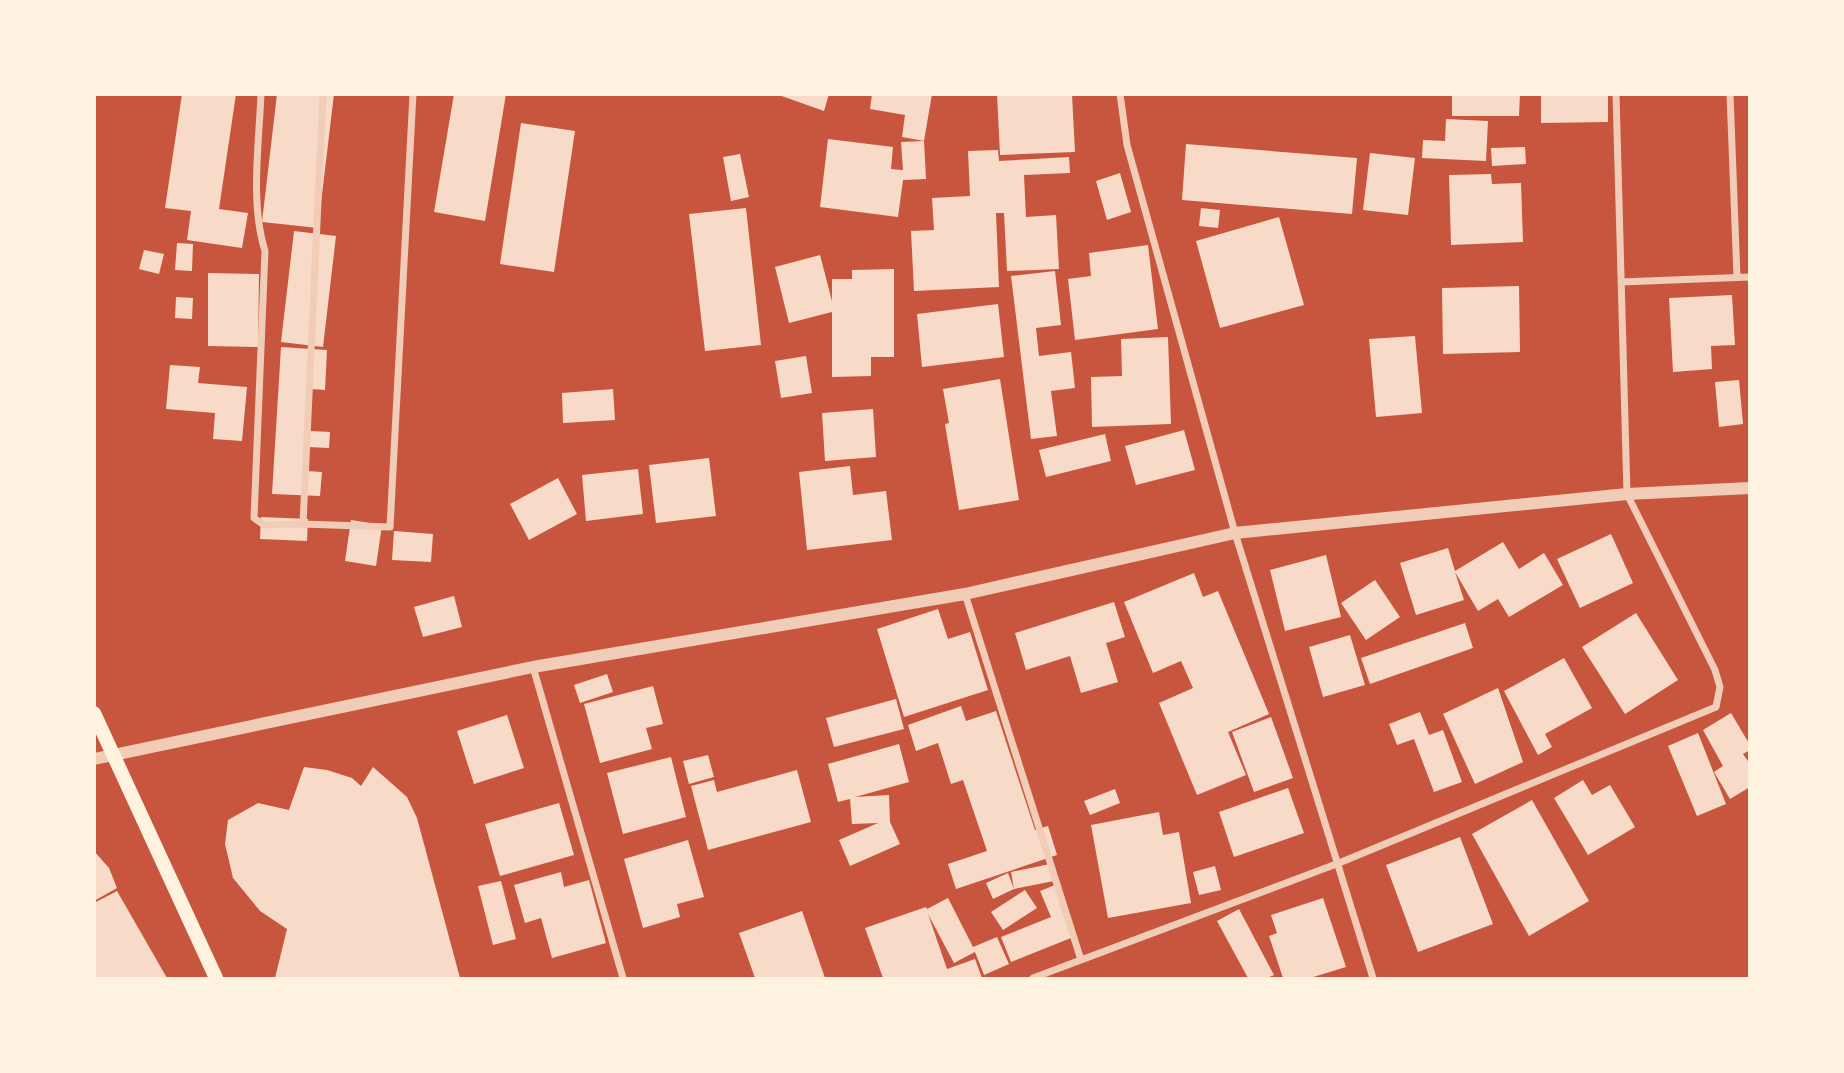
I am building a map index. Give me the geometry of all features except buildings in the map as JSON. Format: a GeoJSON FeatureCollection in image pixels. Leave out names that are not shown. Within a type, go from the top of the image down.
{"type":"FeatureCollection","features":[{"type":"Feature","properties":{"kind":"main road"},"geometry":{"type":"LineString","coordinates":[[94,713],[216,978]]}},
{"type":"Feature","properties":{"kind":"street"},"geometry":{"type":"LineString","coordinates":[[261,94],[258,208],[259,230],[265,251],[254,518],[264,525],[390,527],[413,94]]}},
{"type":"Feature","properties":{"kind":"street"},"geometry":{"type":"LineString","coordinates":[[303,524],[323,94]]}},
{"type":"Feature","properties":{"kind":"street"},"geometry":{"type":"LineString","coordinates":[[1120,94],[1127,145],[1235,533],[1373,978]]}},
{"type":"Feature","properties":{"kind":"street"},"geometry":{"type":"LineString","coordinates":[[1032,978],[1339,863],[1716,707],[1720,687],[1715,670],[1627,494],[1616,94]]}},
{"type":"Feature","properties":{"kind":"street"},"geometry":{"type":"LineString","coordinates":[[1730,94],[1737,278]]}},
{"type":"Feature","properties":{"kind":"street"},"geometry":{"type":"LineString","coordinates":[[1621,282],[1749,277]]}},
{"type":"Feature","properties":{"kind":"street"},"geometry":{"type":"LineString","coordinates":[[94,759],[533,667],[965,594],[1235,533],[1627,494],[1749,488]]}},
{"type":"Feature","properties":{"kind":"street"},"geometry":{"type":"LineString","coordinates":[[965,594],[1082,960]]}},
{"type":"Feature","properties":{"kind":"street"},"geometry":{"type":"LineString","coordinates":[[533,667],[622,978]]}}]}
